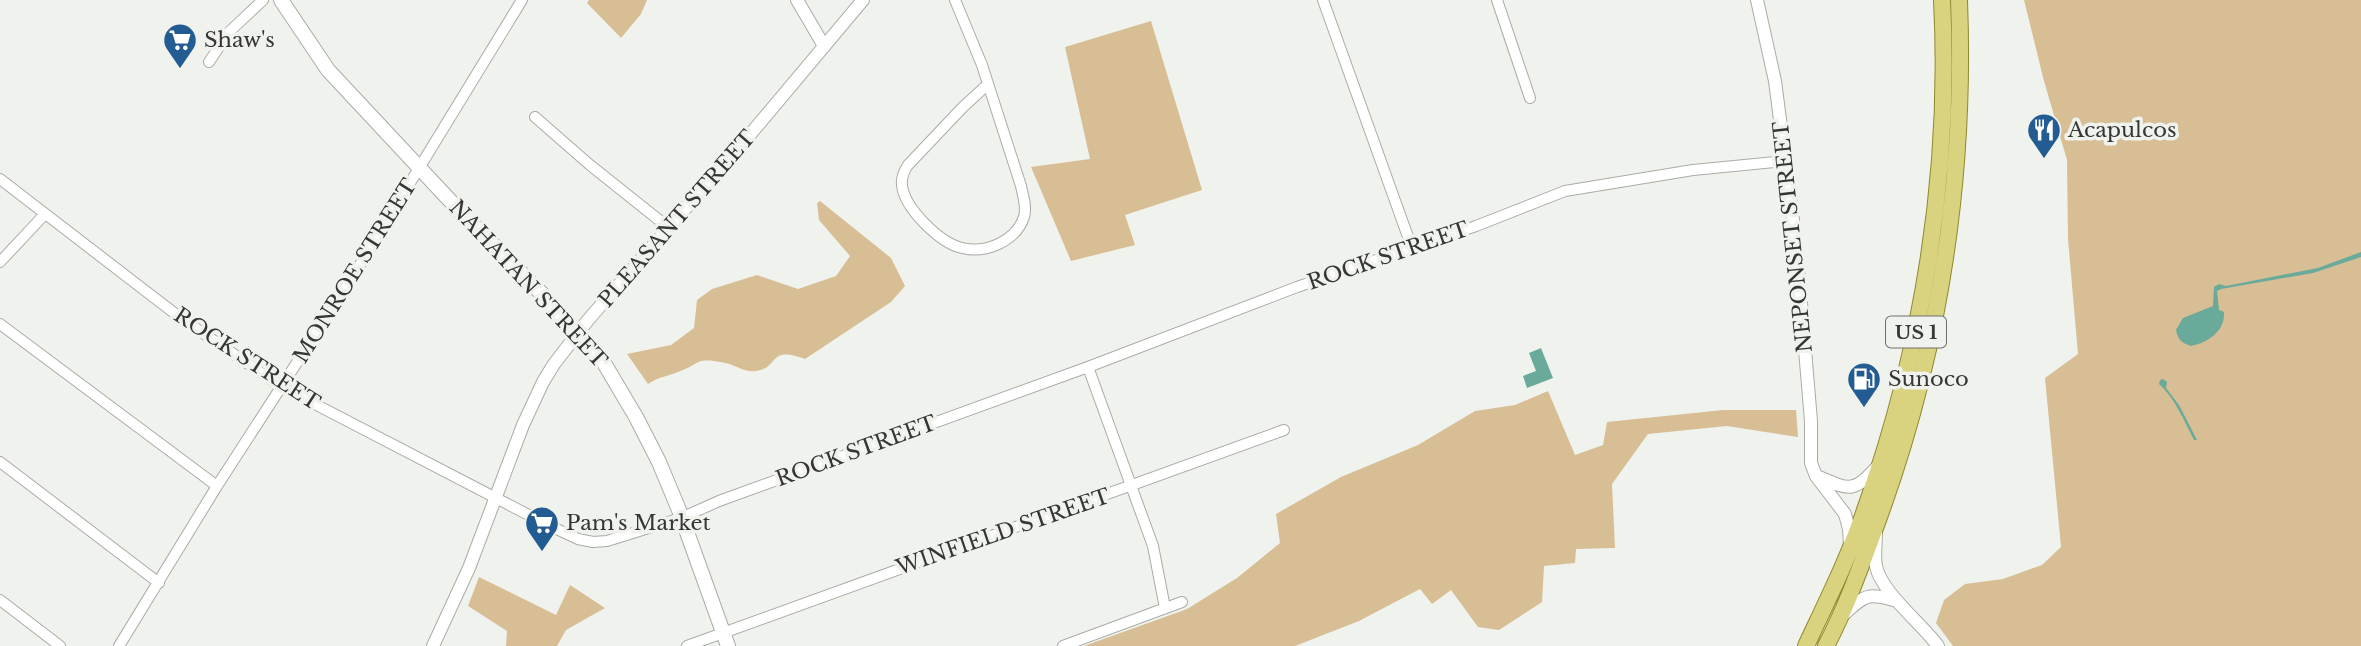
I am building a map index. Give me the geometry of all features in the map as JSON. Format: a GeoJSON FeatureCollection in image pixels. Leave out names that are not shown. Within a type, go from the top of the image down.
{"type":"FeatureCollection","features":[{"type":"Feature","properties":{"kind":"main road","name":"NAHATAN STREET"},"geometry":{"type":"LineString","coordinates":[[281,0],[328,70],[578,332],[604,363],[659,462],[726,639]]}},
{"type":"Feature","properties":{"kind":"main road","name":"US 1"},"geometry":{"type":"LineString","coordinates":[[1806,646],[1850,549],[1880,464],[1907,374],[1930,252],[1938,189],[1943,116],[1942,0]]}},
{"type":"Feature","properties":{"kind":"main road","name":"US 1"},"geometry":{"type":"LineString","coordinates":[[1826,646],[1898,467],[1915,407],[1942,285],[1950,230],[1960,95],[1959,0]]}},
{"type":"Feature","properties":{"kind":"street"},"geometry":{"type":"LineString","coordinates":[[209,62],[229,32],[263,0]]}},
{"type":"Feature","properties":{"kind":"street","name":"MONROE STREET"},"geometry":{"type":"LineString","coordinates":[[119,646],[217,486],[420,168],[522,0]]}},
{"type":"Feature","properties":{"kind":"street"},"geometry":{"type":"LineString","coordinates":[[797,0],[824,46]]}},
{"type":"Feature","properties":{"kind":"street","name":"PLEASANT STREET"},"geometry":{"type":"LineString","coordinates":[[433,646],[469,568],[542,382],[578,332],[863,0]]}},
{"type":"Feature","properties":{"kind":"street"},"geometry":{"type":"LineString","coordinates":[[955,0],[982,65],[1025,205],[1018,230],[1006,241],[975,250],[960,248],[944,241],[930,229],[909,205],[902,185],[902,175],[908,164],[987,85]]}},
{"type":"Feature","properties":{"kind":"street"},"geometry":{"type":"LineString","coordinates":[[1323,0],[1412,248]]}},
{"type":"Feature","properties":{"kind":"street"},"geometry":{"type":"LineString","coordinates":[[1497,0],[1530,98]]}},
{"type":"Feature","properties":{"kind":"street","name":"NEPONSET STREET"},"geometry":{"type":"LineString","coordinates":[[1757,0],[1775,81],[1796,243],[1811,421],[1811,463],[1816,476],[1845,514],[1850,549]]}},
{"type":"Feature","properties":{"kind":"street"},"geometry":{"type":"LineString","coordinates":[[535,117],[668,228]]}},
{"type":"Feature","properties":{"kind":"street","name":"ROCK STREET"},"geometry":{"type":"LineString","coordinates":[[0,179],[182,319],[282,387],[495,498],[578,538],[593,542],[607,541],[681,518],[807,468],[1565,191],[1693,170],[1786,161]]}},
{"type":"Feature","properties":{"kind":"street"},"geometry":{"type":"LineString","coordinates":[[0,262],[45,214]]}},
{"type":"Feature","properties":{"kind":"street"},"geometry":{"type":"LineString","coordinates":[[0,324],[217,486]]}},
{"type":"Feature","properties":{"kind":"street"},"geometry":{"type":"LineString","coordinates":[[1088,367],[1153,546],[1165,608]]}},
{"type":"Feature","properties":{"kind":"street","name":"WINFIELD STREET"},"geometry":{"type":"LineString","coordinates":[[687,646],[726,639],[940,553],[1284,430]]}},
{"type":"Feature","properties":{"kind":"street"},"geometry":{"type":"LineString","coordinates":[[0,463],[159,583]]}},
{"type":"Feature","properties":{"kind":"street"},"geometry":{"type":"LineString","coordinates":[[1816,476],[1844,488],[1861,485],[1880,464]]}},
{"type":"Feature","properties":{"kind":"street"},"geometry":{"type":"LineString","coordinates":[[1877,524],[1876,566],[1880,579],[1938,646]]}},
{"type":"Feature","properties":{"kind":"street"},"geometry":{"type":"LineString","coordinates":[[1839,618],[1861,598],[1879,596],[1897,601]]}},
{"type":"Feature","properties":{"kind":"street"},"geometry":{"type":"LineString","coordinates":[[0,600],[60,646]]}},
{"type":"Feature","properties":{"kind":"street"},"geometry":{"type":"LineString","coordinates":[[1063,646],[1182,602]]}},
{"type":"Feature","properties":{"kind":"shaded area"},"geometry":{"type":"Polygon","coordinates":[[[589,0],[647,0],[641,14],[621,38],[587,3],[589,0]]]}},
{"type":"Feature","properties":{"kind":"shaded area"},"geometry":{"type":"Polygon","coordinates":[[[2024,0],[2361,0],[2361,646],[1953,646],[1936,623],[1944,600],[1965,584],[2003,579],[2042,565],[2061,547],[2045,378],[2078,354],[2068,239],[2067,160],[2024,0]]]}},
{"type":"Feature","properties":{"kind":"shaded area"},"geometry":{"type":"Polygon","coordinates":[[[1151,21],[1202,190],[1125,215],[1135,245],[1071,261],[1031,167],[1090,159],[1065,47],[1151,21]]]}},
{"type":"Feature","properties":{"kind":"shaded area"},"geometry":{"type":"Polygon","coordinates":[[[820,201],[891,258],[905,286],[891,302],[805,359],[793,355],[779,356],[763,369],[752,371],[725,363],[703,361],[648,384],[627,354],[671,345],[694,328],[697,300],[712,289],[757,275],[798,289],[836,276],[850,256],[819,220],[817,203],[820,201]]]}},
{"type":"Feature","properties":{"kind":"shaded area"},"geometry":{"type":"Polygon","coordinates":[[[2361,252],[2361,257],[2313,273],[2221,289],[2217,291],[2219,310],[2224,312],[2224,319],[2215,335],[2191,346],[2178,336],[2176,330],[2183,318],[2213,306],[2214,287],[2219,284],[2226,286],[2318,268],[2361,252]]]}},
{"type":"Feature","properties":{"kind":"shaded area"},"geometry":{"type":"Polygon","coordinates":[[[1541,348],[1553,378],[1527,388],[1523,376],[1536,371],[1529,353],[1541,348]]]}},
{"type":"Feature","properties":{"kind":"shaded area"},"geometry":{"type":"Polygon","coordinates":[[[2163,379],[2197,440],[2194,440],[2174,403],[2159,384],[2163,379]]]}},
{"type":"Feature","properties":{"kind":"shaded area"},"geometry":{"type":"Polygon","coordinates":[[[1548,391],[1575,455],[1603,445],[1607,422],[1723,410],[1796,410],[1798,437],[1727,426],[1648,434],[1612,484],[1615,548],[1576,549],[1575,563],[1544,566],[1542,602],[1499,630],[1478,627],[1451,590],[1432,604],[1420,589],[1359,621],[1295,646],[1084,646],[1187,609],[1237,578],[1280,543],[1276,514],[1341,477],[1418,445],[1475,411],[1515,405],[1548,391]]]}},
{"type":"Feature","properties":{"kind":"shaded area"},"geometry":{"type":"Polygon","coordinates":[[[479,577],[556,615],[570,585],[605,608],[566,630],[557,646],[506,646],[507,631],[468,606],[479,577]]]}},
{"type":"Feature","properties":{"kind":"place","name":"Shaw's"},"geometry":{"type":"Point","coordinates":[180,70]}},
{"type":"Feature","properties":{"kind":"place","name":"Acapulcos"},"geometry":{"type":"Point","coordinates":[2044,160]}},
{"type":"Feature","properties":{"kind":"place","name":"Sunoco"},"geometry":{"type":"Point","coordinates":[1864,409]}},
{"type":"Feature","properties":{"kind":"place","name":"Pam's Market"},"geometry":{"type":"Point","coordinates":[542,553]}}]}
